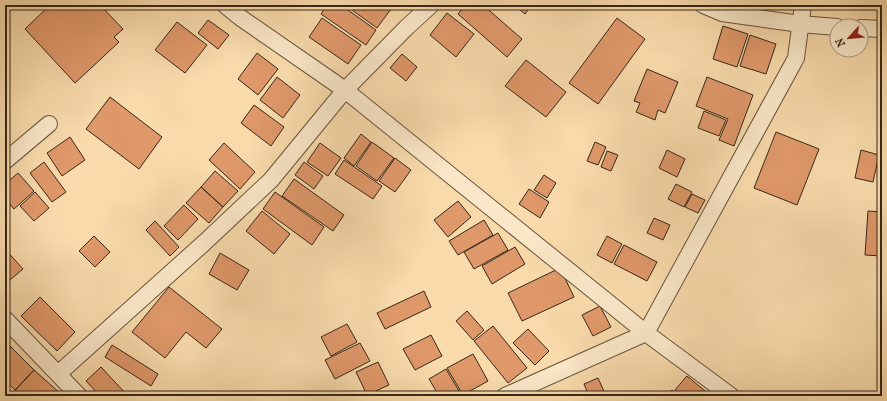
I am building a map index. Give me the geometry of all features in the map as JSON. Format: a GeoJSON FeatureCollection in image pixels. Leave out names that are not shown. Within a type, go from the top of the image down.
{"type":"FeatureCollection","features":[{"type":"Feature","properties":{"kind":"street"},"geometry":{"type":"LineString","coordinates":[[225,5],[241,18],[345,90],[646,333],[731,396]]}},
{"type":"Feature","properties":{"kind":"street"},"geometry":{"type":"LineString","coordinates":[[58,374],[271,180],[345,90],[406,28],[431,5]]}},
{"type":"Feature","properties":{"kind":"street"},"geometry":{"type":"LineString","coordinates":[[703,5],[722,13],[800,24],[829,26]]}},
{"type":"Feature","properties":{"kind":"street"},"geometry":{"type":"LineString","coordinates":[[505,396],[646,333],[796,58],[803,5]]}},
{"type":"Feature","properties":{"kind":"street"},"geometry":{"type":"LineString","coordinates":[[869,28],[882,29]]}},
{"type":"Feature","properties":{"kind":"street"},"geometry":{"type":"LineString","coordinates":[[5,161],[49,124]]}},
{"type":"Feature","properties":{"kind":"street"},"geometry":{"type":"LineString","coordinates":[[5,319],[79,396]]}},
{"type":"Feature","properties":{"kind":"building"},"geometry":{"type":"Polygon","coordinates":[[[50,5],[100,5],[123,29],[114,37],[119,42],[75,83],[25,29],[50,5]]]}},
{"type":"Feature","properties":{"kind":"building"},"geometry":{"type":"Polygon","coordinates":[[[327,5],[341,5],[376,30],[366,45],[321,14],[327,5]]]}},
{"type":"Feature","properties":{"kind":"building"},"geometry":{"type":"Polygon","coordinates":[[[345,5],[386,5],[391,9],[377,28],[345,5]]]}},
{"type":"Feature","properties":{"kind":"building"},"geometry":{"type":"Polygon","coordinates":[[[465,5],[483,5],[522,39],[507,57],[458,14],[465,5]]]}},
{"type":"Feature","properties":{"kind":"building"},"geometry":{"type":"Polygon","coordinates":[[[514,5],[532,5],[525,14],[514,5]]]}},
{"type":"Feature","properties":{"kind":"building"},"geometry":{"type":"Polygon","coordinates":[[[447,13],[474,34],[456,57],[430,35],[447,13]]]}},
{"type":"Feature","properties":{"kind":"building"},"geometry":{"type":"Polygon","coordinates":[[[322,18],[361,45],[348,64],[309,37],[322,18]]]}},
{"type":"Feature","properties":{"kind":"building"},"geometry":{"type":"Polygon","coordinates":[[[617,18],[645,39],[598,104],[569,83],[617,18]]]}},
{"type":"Feature","properties":{"kind":"building"},"geometry":{"type":"Polygon","coordinates":[[[208,20],[229,35],[218,49],[198,33],[208,20]]]}},
{"type":"Feature","properties":{"kind":"building"},"geometry":{"type":"Polygon","coordinates":[[[177,22],[207,45],[185,73],[155,50],[177,22]]]}},
{"type":"Feature","properties":{"kind":"building"},"geometry":{"type":"Polygon","coordinates":[[[723,26],[748,34],[737,67],[713,59],[723,26]]]}},
{"type":"Feature","properties":{"kind":"building"},"geometry":{"type":"Polygon","coordinates":[[[750,35],[776,44],[766,74],[740,66],[750,35]]]}},
{"type":"Feature","properties":{"kind":"building"},"geometry":{"type":"Polygon","coordinates":[[[257,53],[278,69],[258,95],[238,79],[257,53]]]}},
{"type":"Feature","properties":{"kind":"building"},"geometry":{"type":"Polygon","coordinates":[[[402,54],[417,67],[406,81],[390,68],[402,54]]]}},
{"type":"Feature","properties":{"kind":"building"},"geometry":{"type":"Polygon","coordinates":[[[526,60],[566,92],[546,117],[505,86],[526,60]]]}},
{"type":"Feature","properties":{"kind":"building"},"geometry":{"type":"Polygon","coordinates":[[[647,69],[678,82],[665,113],[658,110],[655,120],[636,112],[640,103],[634,101],[647,69]]]}},
{"type":"Feature","properties":{"kind":"building"},"geometry":{"type":"Polygon","coordinates":[[[277,77],[300,95],[283,118],[260,100],[277,77]]]}},
{"type":"Feature","properties":{"kind":"building"},"geometry":{"type":"Polygon","coordinates":[[[707,77],[753,95],[734,146],[719,140],[728,119],[696,106],[707,77]]]}},
{"type":"Feature","properties":{"kind":"building"},"geometry":{"type":"Polygon","coordinates":[[[110,97],[162,137],[139,169],[86,129],[110,97]]]}},
{"type":"Feature","properties":{"kind":"building"},"geometry":{"type":"Polygon","coordinates":[[[254,105],[284,127],[271,146],[241,123],[254,105]]]}},
{"type":"Feature","properties":{"kind":"building"},"geometry":{"type":"Polygon","coordinates":[[[704,111],[726,120],[719,136],[698,128],[704,111]]]}},
{"type":"Feature","properties":{"kind":"building"},"geometry":{"type":"Polygon","coordinates":[[[776,132],[819,149],[797,205],[754,188],[776,132]]]}},
{"type":"Feature","properties":{"kind":"building"},"geometry":{"type":"Polygon","coordinates":[[[361,134],[371,142],[354,166],[344,158],[361,134]]]}},
{"type":"Feature","properties":{"kind":"building"},"geometry":{"type":"Polygon","coordinates":[[[70,137],[85,160],[62,176],[47,153],[70,137]]]}},
{"type":"Feature","properties":{"kind":"building"},"geometry":{"type":"Polygon","coordinates":[[[372,142],[394,158],[377,181],[356,166],[372,142]]]}},
{"type":"Feature","properties":{"kind":"building"},"geometry":{"type":"Polygon","coordinates":[[[595,142],[606,147],[598,165],[587,161],[595,142]]]}},
{"type":"Feature","properties":{"kind":"building"},"geometry":{"type":"Polygon","coordinates":[[[224,143],[255,172],[240,189],[209,160],[224,143]]]}},
{"type":"Feature","properties":{"kind":"building"},"geometry":{"type":"Polygon","coordinates":[[[320,143],[341,158],[328,176],[307,162],[320,143]]]}},
{"type":"Feature","properties":{"kind":"building"},"geometry":{"type":"Polygon","coordinates":[[[667,150],[685,159],[677,177],[659,168],[667,150]]]}},
{"type":"Feature","properties":{"kind":"building"},"geometry":{"type":"Polygon","coordinates":[[[861,150],[879,155],[873,182],[855,178],[861,150]]]}},
{"type":"Feature","properties":{"kind":"building"},"geometry":{"type":"Polygon","coordinates":[[[607,151],[618,155],[611,171],[601,167],[607,151]]]}},
{"type":"Feature","properties":{"kind":"building"},"geometry":{"type":"Polygon","coordinates":[[[395,158],[411,170],[395,192],[379,181],[395,158]]]}},
{"type":"Feature","properties":{"kind":"building"},"geometry":{"type":"Polygon","coordinates":[[[344,160],[382,186],[373,199],[335,174],[344,160]]]}},
{"type":"Feature","properties":{"kind":"building"},"geometry":{"type":"Polygon","coordinates":[[[44,162],[66,192],[52,202],[30,173],[44,162]]]}},
{"type":"Feature","properties":{"kind":"building"},"geometry":{"type":"Polygon","coordinates":[[[304,162],[323,176],[314,189],[295,175],[304,162]]]}},
{"type":"Feature","properties":{"kind":"building"},"geometry":{"type":"Polygon","coordinates":[[[215,171],[238,191],[223,207],[201,187],[215,171]]]}},
{"type":"Feature","properties":{"kind":"building"},"geometry":{"type":"Polygon","coordinates":[[[18,173],[34,191],[14,209],[5,199],[5,184],[18,173]]]}},
{"type":"Feature","properties":{"kind":"building"},"geometry":{"type":"Polygon","coordinates":[[[544,175],[556,183],[547,198],[534,190],[544,175]]]}},
{"type":"Feature","properties":{"kind":"building"},"geometry":{"type":"Polygon","coordinates":[[[294,179],[344,215],[333,231],[282,196],[294,179]]]}},
{"type":"Feature","properties":{"kind":"building"},"geometry":{"type":"Polygon","coordinates":[[[676,184],[692,192],[684,207],[668,199],[676,184]]]}},
{"type":"Feature","properties":{"kind":"building"},"geometry":{"type":"Polygon","coordinates":[[[201,187],[223,207],[209,223],[186,203],[201,187]]]}},
{"type":"Feature","properties":{"kind":"building"},"geometry":{"type":"Polygon","coordinates":[[[529,189],[549,202],[540,218],[519,204],[529,189]]]}},
{"type":"Feature","properties":{"kind":"building"},"geometry":{"type":"Polygon","coordinates":[[[35,192],[49,208],[34,221],[20,206],[35,192]]]}},
{"type":"Feature","properties":{"kind":"building"},"geometry":{"type":"Polygon","coordinates":[[[275,192],[324,227],[312,245],[263,209],[275,192]]]}},
{"type":"Feature","properties":{"kind":"building"},"geometry":{"type":"Polygon","coordinates":[[[692,194],[705,200],[698,213],[685,207],[692,194]]]}},
{"type":"Feature","properties":{"kind":"building"},"geometry":{"type":"Polygon","coordinates":[[[458,201],[471,217],[448,237],[434,220],[458,201]]]}},
{"type":"Feature","properties":{"kind":"building"},"geometry":{"type":"Polygon","coordinates":[[[184,205],[198,219],[178,240],[164,226],[184,205]]]}},
{"type":"Feature","properties":{"kind":"building"},"geometry":{"type":"Polygon","coordinates":[[[262,211],[290,234],[274,254],[246,231],[262,211]]]}},
{"type":"Feature","properties":{"kind":"building"},"geometry":{"type":"Polygon","coordinates":[[[868,211],[882,212],[882,256],[865,255],[868,211]]]}},
{"type":"Feature","properties":{"kind":"building"},"geometry":{"type":"Polygon","coordinates":[[[654,218],[670,225],[663,240],[647,233],[654,218]]]}},
{"type":"Feature","properties":{"kind":"building"},"geometry":{"type":"Polygon","coordinates":[[[484,220],[493,235],[458,255],[449,241],[484,220]]]}},
{"type":"Feature","properties":{"kind":"building"},"geometry":{"type":"Polygon","coordinates":[[[155,221],[179,247],[170,256],[146,230],[155,221]]]}},
{"type":"Feature","properties":{"kind":"building"},"geometry":{"type":"Polygon","coordinates":[[[498,233],[508,250],[474,269],[464,252],[498,233]]]}},
{"type":"Feature","properties":{"kind":"building"},"geometry":{"type":"Polygon","coordinates":[[[94,236],[110,252],[95,267],[79,251],[94,236]]]}},
{"type":"Feature","properties":{"kind":"building"},"geometry":{"type":"Polygon","coordinates":[[[607,236],[622,244],[612,263],[597,255],[607,236]]]}},
{"type":"Feature","properties":{"kind":"building"},"geometry":{"type":"Polygon","coordinates":[[[624,245],[657,262],[647,281],[614,264],[624,245]]]}},
{"type":"Feature","properties":{"kind":"building"},"geometry":{"type":"Polygon","coordinates":[[[515,247],[525,264],[492,284],[482,266],[515,247]]]}},
{"type":"Feature","properties":{"kind":"building"},"geometry":{"type":"Polygon","coordinates":[[[5,249],[23,269],[5,284],[5,249]]]}},
{"type":"Feature","properties":{"kind":"building"},"geometry":{"type":"Polygon","coordinates":[[[220,253],[249,270],[237,290],[209,274],[220,253]]]}},
{"type":"Feature","properties":{"kind":"building"},"geometry":{"type":"Polygon","coordinates":[[[560,268],[574,297],[522,321],[508,293],[560,268]]]}},
{"type":"Feature","properties":{"kind":"building"},"geometry":{"type":"Polygon","coordinates":[[[169,287],[222,329],[206,348],[186,332],[165,358],[132,332],[169,287]]]}},
{"type":"Feature","properties":{"kind":"building"},"geometry":{"type":"Polygon","coordinates":[[[424,291],[431,307],[385,329],[377,313],[424,291]]]}},
{"type":"Feature","properties":{"kind":"building"},"geometry":{"type":"Polygon","coordinates":[[[40,297],[75,332],[57,351],[21,316],[40,297]]]}},
{"type":"Feature","properties":{"kind":"building"},"geometry":{"type":"Polygon","coordinates":[[[600,306],[611,327],[593,336],[582,315],[600,306]]]}},
{"type":"Feature","properties":{"kind":"building"},"geometry":{"type":"Polygon","coordinates":[[[467,311],[484,330],[473,340],[456,321],[467,311]]]}},
{"type":"Feature","properties":{"kind":"building"},"geometry":{"type":"Polygon","coordinates":[[[347,324],[357,342],[331,356],[321,337],[347,324]]]}},
{"type":"Feature","properties":{"kind":"building"},"geometry":{"type":"Polygon","coordinates":[[[493,326],[527,368],[508,383],[474,341],[493,326]]]}},
{"type":"Feature","properties":{"kind":"building"},"geometry":{"type":"Polygon","coordinates":[[[528,329],[549,351],[535,365],[513,343],[528,329]]]}},
{"type":"Feature","properties":{"kind":"building"},"geometry":{"type":"Polygon","coordinates":[[[431,335],[442,356],[415,370],[403,349],[431,335]]]}},
{"type":"Feature","properties":{"kind":"building"},"geometry":{"type":"Polygon","coordinates":[[[5,341],[11,347],[5,353],[5,341]]]}},
{"type":"Feature","properties":{"kind":"building"},"geometry":{"type":"Polygon","coordinates":[[[360,343],[370,361],[335,379],[325,360],[360,343]]]}},
{"type":"Feature","properties":{"kind":"building"},"geometry":{"type":"Polygon","coordinates":[[[112,345],[158,374],[151,386],[105,357],[112,345]]]}},
{"type":"Feature","properties":{"kind":"building"},"geometry":{"type":"Polygon","coordinates":[[[11,347],[34,370],[15,390],[5,380],[5,353],[11,347]]]}},
{"type":"Feature","properties":{"kind":"building"},"geometry":{"type":"Polygon","coordinates":[[[473,354],[488,381],[463,395],[447,368],[473,354]]]}},
{"type":"Feature","properties":{"kind":"building"},"geometry":{"type":"Polygon","coordinates":[[[378,362],[389,385],[367,395],[356,372],[378,362]]]}},
{"type":"Feature","properties":{"kind":"building"},"geometry":{"type":"Polygon","coordinates":[[[101,367],[128,396],[100,396],[86,381],[101,367]]]}},
{"type":"Feature","properties":{"kind":"building"},"geometry":{"type":"Polygon","coordinates":[[[446,369],[462,396],[439,396],[429,379],[446,369]]]}},
{"type":"Feature","properties":{"kind":"building"},"geometry":{"type":"Polygon","coordinates":[[[34,370],[61,394],[59,396],[10,396],[34,370]]]}},
{"type":"Feature","properties":{"kind":"building"},"geometry":{"type":"Polygon","coordinates":[[[687,376],[705,391],[700,396],[682,396],[675,390],[687,376]]]}},
{"type":"Feature","properties":{"kind":"building"},"geometry":{"type":"Polygon","coordinates":[[[598,378],[606,396],[589,396],[584,384],[598,378]]]}},
{"type":"Feature","properties":{"kind":"building"},"geometry":{"type":"Polygon","coordinates":[[[672,390],[678,396],[666,396],[672,390]]]}}]}
